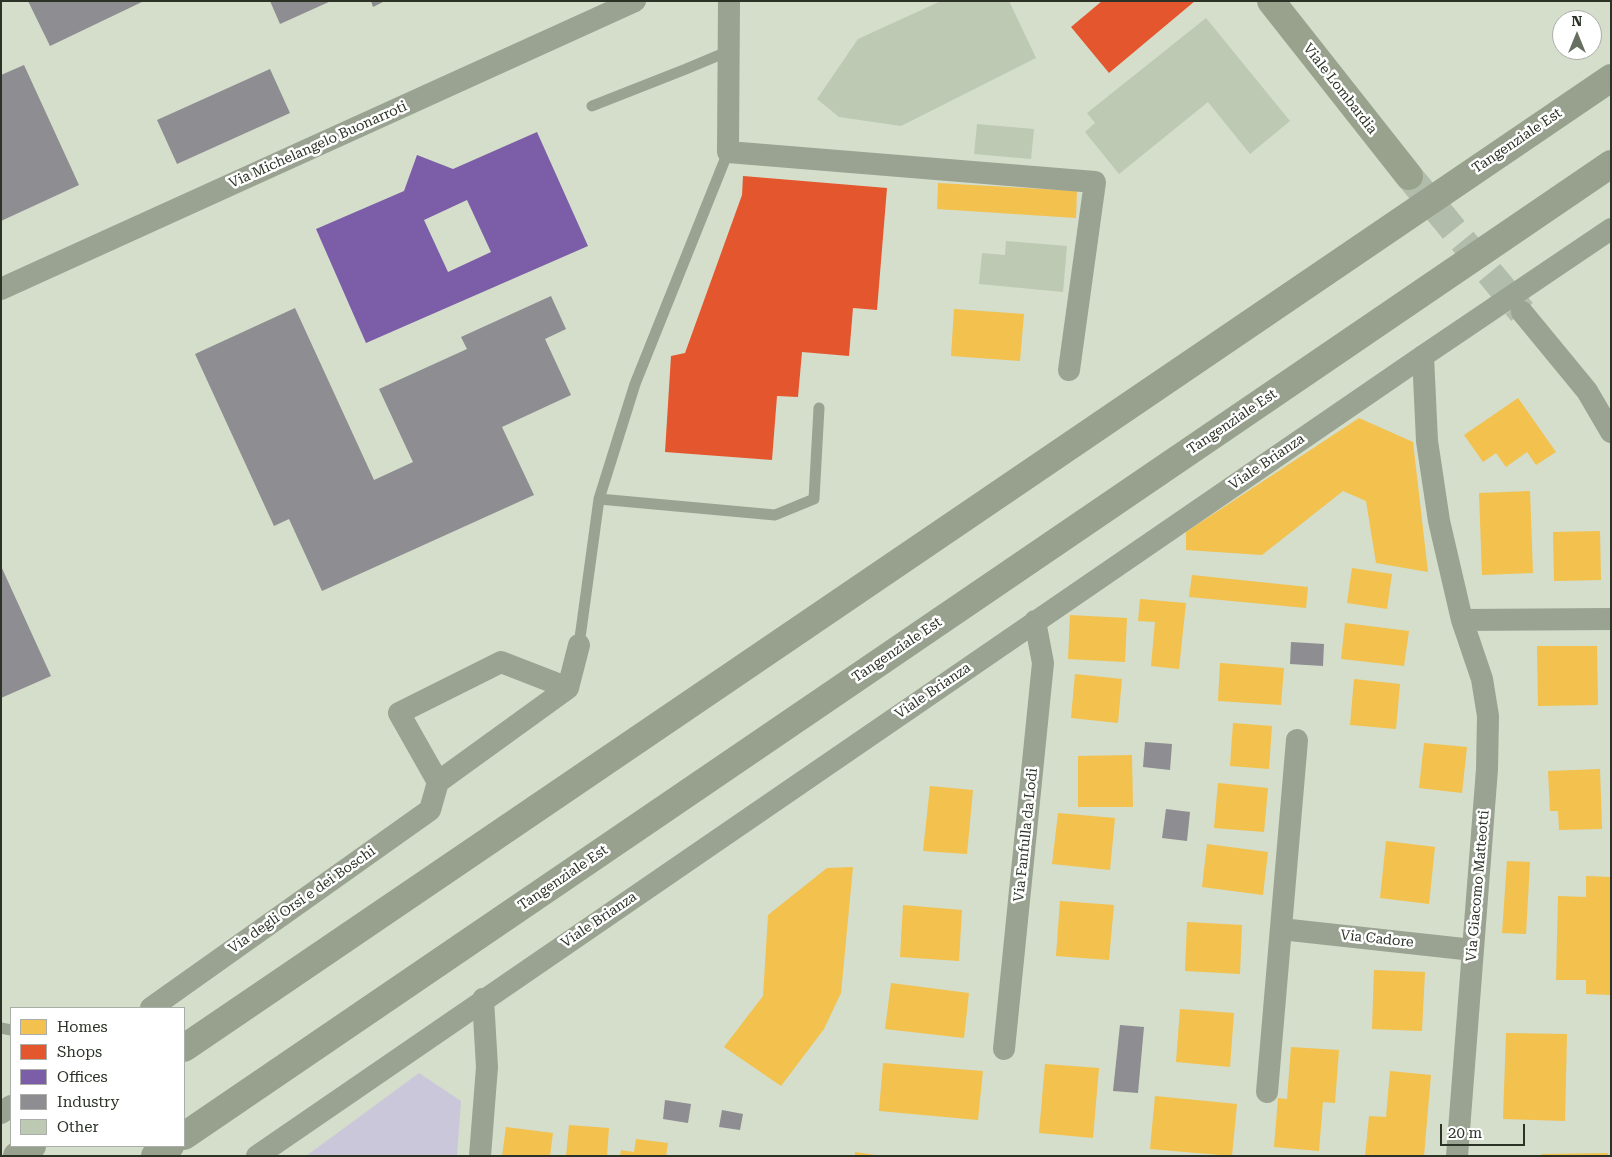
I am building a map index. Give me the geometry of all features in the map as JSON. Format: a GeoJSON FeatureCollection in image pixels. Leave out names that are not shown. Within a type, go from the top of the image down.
{"type":"FeatureCollection","features":[{"type":"Feature","properties":{"kind":"highway","name":"Tangenziale Est"},"geometry":{"type":"LineString","coordinates":[[185,1047],[1611,78]]}},
{"type":"Feature","properties":{"kind":"highway","name":"Tangenziale Est"},"geometry":{"type":"LineString","coordinates":[[185,1135],[1611,164]]}},
{"type":"Feature","properties":{"kind":"highway"},"geometry":{"type":"LineString","coordinates":[[17,1156],[30,1147]]}},
{"type":"Feature","properties":{"kind":"highway"},"geometry":{"type":"LineString","coordinates":[[31,1156],[44,1147]]}},
{"type":"Feature","properties":{"kind":"highway"},"geometry":{"type":"LineString","coordinates":[[155,1156],[168,1147]]}},
{"type":"Feature","properties":{"kind":"street","name":"Via Michelangelo Buonarroti"},"geometry":{"type":"LineString","coordinates":[[1,289],[635,1]]}},
{"type":"Feature","properties":{"kind":"street"},"geometry":{"type":"LineString","coordinates":[[729,1],[728,152],[1095,182],[1069,370]]}},
{"type":"Feature","properties":{"kind":"street","name":"Viale Lombardia"},"geometry":{"type":"LineString","coordinates":[[1271,1],[1409,176]]}},
{"type":"Feature","properties":{"kind":"street","name":"Viale Brianza"},"geometry":{"type":"LineString","coordinates":[[257,1156],[1035,621],[1611,229]]}},
{"type":"Feature","properties":{"kind":"street"},"geometry":{"type":"LineString","coordinates":[[1522,312],[1587,390],[1611,432]]}},
{"type":"Feature","properties":{"kind":"street","name":"Via Giacomo Matteotti"},"geometry":{"type":"LineString","coordinates":[[1423,356],[1427,441],[1439,521],[1462,620],[1482,679],[1488,716],[1487,769],[1457,1156]]}},
{"type":"Feature","properties":{"kind":"street"},"geometry":{"type":"LineString","coordinates":[[1462,620],[1611,618]]}},
{"type":"Feature","properties":{"kind":"street","name":"Via Fanfulla da Lodi"},"geometry":{"type":"LineString","coordinates":[[1004,1050],[1043,663],[1035,621]]}},
{"type":"Feature","properties":{"kind":"street"},"geometry":{"type":"LineString","coordinates":[[568,688],[501,662],[399,713],[438,782],[568,688],[579,645]]}},
{"type":"Feature","properties":{"kind":"street"},"geometry":{"type":"LineString","coordinates":[[1267,1092],[1297,740]]}},
{"type":"Feature","properties":{"kind":"street","name":"Via degli Orsi e dei Boschi"},"geometry":{"type":"LineString","coordinates":[[152,1007],[430,810],[438,782]]}},
{"type":"Feature","properties":{"kind":"street","name":"Via Cadore"},"geometry":{"type":"LineString","coordinates":[[1281,929],[1473,950]]}},
{"type":"Feature","properties":{"kind":"street"},"geometry":{"type":"LineString","coordinates":[[480,1156],[487,1067],[483,1000]]}},
{"type":"Feature","properties":{"kind":"lane"},"geometry":{"type":"LineString","coordinates":[[592,106],[729,51]]}},
{"type":"Feature","properties":{"kind":"lane"},"geometry":{"type":"LineString","coordinates":[[579,645],[599,498],[635,384],[728,152]]}},
{"type":"Feature","properties":{"kind":"lane"},"geometry":{"type":"LineString","coordinates":[[599,498],[776,515],[814,499],[819,408]]}},
{"type":"Feature","properties":{"kind":"shaded area"},"geometry":{"type":"Polygon","coordinates":[[[419,1073],[461,1101],[457,1156],[306,1156],[419,1073]]]}},
{"type":"Feature","properties":{"kind":"building: Homes"},"geometry":{"type":"Polygon","coordinates":[[[938,183],[1077,191],[1076,218],[937,209],[938,183]]]}},
{"type":"Feature","properties":{"kind":"building: Homes"},"geometry":{"type":"Polygon","coordinates":[[[954,309],[1024,314],[1020,361],[951,356],[954,309]]]}},
{"type":"Feature","properties":{"kind":"building: Homes"},"geometry":{"type":"Polygon","coordinates":[[[1518,398],[1556,452],[1536,465],[1527,452],[1506,467],[1496,453],[1483,462],[1464,435],[1518,398]]]}},
{"type":"Feature","properties":{"kind":"building: Homes"},"geometry":{"type":"Polygon","coordinates":[[[1359,418],[1413,442],[1428,572],[1376,563],[1366,501],[1343,491],[1262,555],[1186,550],[1186,532],[1359,418]]]}},
{"type":"Feature","properties":{"kind":"building: Homes"},"geometry":{"type":"Polygon","coordinates":[[[1530,491],[1533,573],[1482,575],[1479,493],[1530,491]]]}},
{"type":"Feature","properties":{"kind":"building: Homes"},"geometry":{"type":"Polygon","coordinates":[[[1600,531],[1601,580],[1554,581],[1553,532],[1600,531]]]}},
{"type":"Feature","properties":{"kind":"building: Homes"},"geometry":{"type":"Polygon","coordinates":[[[1352,568],[1392,574],[1387,609],[1347,603],[1352,568]]]}},
{"type":"Feature","properties":{"kind":"building: Homes"},"geometry":{"type":"Polygon","coordinates":[[[1192,575],[1308,587],[1306,608],[1189,597],[1192,575]]]}},
{"type":"Feature","properties":{"kind":"building: Homes"},"geometry":{"type":"Polygon","coordinates":[[[1140,599],[1186,603],[1179,669],[1151,666],[1155,622],[1138,621],[1140,599]]]}},
{"type":"Feature","properties":{"kind":"building: Homes"},"geometry":{"type":"Polygon","coordinates":[[[1070,615],[1127,618],[1125,662],[1068,659],[1070,615]]]}},
{"type":"Feature","properties":{"kind":"building: Homes"},"geometry":{"type":"Polygon","coordinates":[[[1345,623],[1409,631],[1404,666],[1341,659],[1345,623]]]}},
{"type":"Feature","properties":{"kind":"building: Homes"},"geometry":{"type":"Polygon","coordinates":[[[1537,646],[1597,646],[1598,705],[1538,706],[1537,646]]]}},
{"type":"Feature","properties":{"kind":"building: Homes"},"geometry":{"type":"Polygon","coordinates":[[[1220,663],[1284,668],[1281,705],[1218,701],[1220,663]]]}},
{"type":"Feature","properties":{"kind":"building: Homes"},"geometry":{"type":"Polygon","coordinates":[[[1075,674],[1122,679],[1118,723],[1071,718],[1075,674]]]}},
{"type":"Feature","properties":{"kind":"building: Homes"},"geometry":{"type":"Polygon","coordinates":[[[1354,679],[1400,684],[1396,729],[1350,725],[1354,679]]]}},
{"type":"Feature","properties":{"kind":"building: Homes"},"geometry":{"type":"Polygon","coordinates":[[[1233,723],[1272,726],[1269,769],[1230,766],[1233,723]]]}},
{"type":"Feature","properties":{"kind":"building: Homes"},"geometry":{"type":"Polygon","coordinates":[[[1424,743],[1467,747],[1462,793],[1419,788],[1424,743]]]}},
{"type":"Feature","properties":{"kind":"building: Homes"},"geometry":{"type":"Polygon","coordinates":[[[1132,755],[1133,807],[1078,807],[1078,756],[1132,755]]]}},
{"type":"Feature","properties":{"kind":"building: Homes"},"geometry":{"type":"Polygon","coordinates":[[[1600,769],[1602,829],[1559,830],[1558,811],[1550,811],[1548,771],[1600,769]]]}},
{"type":"Feature","properties":{"kind":"building: Homes"},"geometry":{"type":"Polygon","coordinates":[[[1218,783],[1268,788],[1264,832],[1214,828],[1218,783]]]}},
{"type":"Feature","properties":{"kind":"building: Homes"},"geometry":{"type":"Polygon","coordinates":[[[930,786],[973,790],[967,854],[923,851],[930,786]]]}},
{"type":"Feature","properties":{"kind":"building: Homes"},"geometry":{"type":"Polygon","coordinates":[[[1058,813],[1115,818],[1110,870],[1052,864],[1058,813]]]}},
{"type":"Feature","properties":{"kind":"building: Homes"},"geometry":{"type":"Polygon","coordinates":[[[1386,841],[1435,847],[1429,904],[1380,898],[1386,841]]]}},
{"type":"Feature","properties":{"kind":"building: Homes"},"geometry":{"type":"Polygon","coordinates":[[[1207,844],[1268,852],[1263,895],[1202,887],[1207,844]]]}},
{"type":"Feature","properties":{"kind":"building: Homes"},"geometry":{"type":"Polygon","coordinates":[[[1507,861],[1530,862],[1526,934],[1502,933],[1507,861]]]}},
{"type":"Feature","properties":{"kind":"building: Homes"},"geometry":{"type":"Polygon","coordinates":[[[853,867],[841,993],[824,1029],[781,1086],[724,1047],[763,996],[768,915],[827,868],[853,867]]]}},
{"type":"Feature","properties":{"kind":"building: Homes"},"geometry":{"type":"Polygon","coordinates":[[[1586,876],[1611,877],[1611,995],[1586,994],[1586,980],[1556,980],[1558,896],[1586,897],[1586,876]]]}},
{"type":"Feature","properties":{"kind":"building: Homes"},"geometry":{"type":"Polygon","coordinates":[[[1060,901],[1114,905],[1109,960],[1056,956],[1060,901]]]}},
{"type":"Feature","properties":{"kind":"building: Homes"},"geometry":{"type":"Polygon","coordinates":[[[903,905],[962,910],[959,961],[900,957],[903,905]]]}},
{"type":"Feature","properties":{"kind":"building: Homes"},"geometry":{"type":"Polygon","coordinates":[[[1187,922],[1242,925],[1240,974],[1185,971],[1187,922]]]}},
{"type":"Feature","properties":{"kind":"building: Homes"},"geometry":{"type":"Polygon","coordinates":[[[1374,970],[1425,972],[1422,1031],[1372,1029],[1374,970]]]}},
{"type":"Feature","properties":{"kind":"building: Homes"},"geometry":{"type":"Polygon","coordinates":[[[891,983],[969,993],[964,1038],[885,1029],[891,983]]]}},
{"type":"Feature","properties":{"kind":"building: Homes"},"geometry":{"type":"Polygon","coordinates":[[[1180,1009],[1234,1013],[1230,1067],[1176,1062],[1180,1009]]]}},
{"type":"Feature","properties":{"kind":"building: Homes"},"geometry":{"type":"Polygon","coordinates":[[[1506,1033],[1567,1034],[1565,1121],[1503,1119],[1506,1033]]]}},
{"type":"Feature","properties":{"kind":"building: Homes"},"geometry":{"type":"Polygon","coordinates":[[[1291,1047],[1339,1050],[1335,1103],[1323,1102],[1319,1151],[1274,1147],[1278,1098],[1287,1099],[1291,1047]]]}},
{"type":"Feature","properties":{"kind":"building: Homes"},"geometry":{"type":"Polygon","coordinates":[[[883,1063],[983,1071],[978,1120],[879,1111],[883,1063]]]}},
{"type":"Feature","properties":{"kind":"building: Homes"},"geometry":{"type":"Polygon","coordinates":[[[1045,1064],[1099,1068],[1093,1138],[1039,1133],[1045,1064]]]}},
{"type":"Feature","properties":{"kind":"building: Homes"},"geometry":{"type":"Polygon","coordinates":[[[1390,1071],[1431,1075],[1424,1156],[1365,1156],[1369,1116],[1386,1117],[1390,1071]]]}},
{"type":"Feature","properties":{"kind":"building: Homes"},"geometry":{"type":"Polygon","coordinates":[[[1155,1096],[1237,1104],[1232,1156],[1150,1149],[1155,1096]]]}},
{"type":"Feature","properties":{"kind":"building: Homes"},"geometry":{"type":"Polygon","coordinates":[[[569,1125],[609,1128],[607,1156],[566,1156],[569,1125]]]}},
{"type":"Feature","properties":{"kind":"building: Homes"},"geometry":{"type":"Polygon","coordinates":[[[506,1127],[553,1133],[550,1156],[502,1156],[506,1127]]]}},
{"type":"Feature","properties":{"kind":"building: Homes"},"geometry":{"type":"Polygon","coordinates":[[[636,1139],[668,1143],[666,1156],[620,1156],[621,1150],[634,1152],[636,1139]]]}},
{"type":"Feature","properties":{"kind":"building: Homes"},"geometry":{"type":"Polygon","coordinates":[[[855,1152],[876,1155],[876,1156],[855,1156],[855,1152]]]}},
{"type":"Feature","properties":{"kind":"building: Homes"},"geometry":{"type":"Polygon","coordinates":[[[1608,1153],[1608,1156],[1541,1156],[1541,1154],[1608,1153]]]}},
{"type":"Feature","properties":{"kind":"building: Shops"},"geometry":{"type":"Polygon","coordinates":[[[1102,1],[1195,1],[1109,73],[1071,27],[1102,1]]]}},
{"type":"Feature","properties":{"kind":"building: Shops"},"geometry":{"type":"Polygon","coordinates":[[[743,176],[887,188],[877,310],[853,308],[849,356],[802,352],[798,397],[777,396],[772,460],[665,452],[671,356],[685,353],[742,195],[743,176]]]}},
{"type":"Feature","properties":{"kind":"building: Offices"},"geometry":{"type":"Polygon","coordinates":[[[537,132],[588,246],[366,343],[316,229],[404,191],[417,155],[453,169],[537,132]],[[467,200],[424,220],[448,272],[491,252],[467,200]]]}},
{"type":"Feature","properties":{"kind":"building: Industry"},"geometry":{"type":"Polygon","coordinates":[[[28,1],[144,1],[50,46],[28,1]]]}},
{"type":"Feature","properties":{"kind":"building: Industry"},"geometry":{"type":"Polygon","coordinates":[[[270,1],[331,1],[280,24],[270,1]]]}},
{"type":"Feature","properties":{"kind":"building: Industry"},"geometry":{"type":"Polygon","coordinates":[[[371,1],[385,1],[373,7],[371,1]]]}},
{"type":"Feature","properties":{"kind":"building: Industry"},"geometry":{"type":"Polygon","coordinates":[[[24,65],[79,185],[1,221],[1,75],[24,65]]]}},
{"type":"Feature","properties":{"kind":"building: Industry"},"geometry":{"type":"Polygon","coordinates":[[[270,69],[290,113],[177,164],[157,120],[270,69]]]}},
{"type":"Feature","properties":{"kind":"building: Industry"},"geometry":{"type":"Polygon","coordinates":[[[551,296],[566,329],[545,339],[571,395],[502,427],[534,495],[322,591],[289,519],[274,526],[195,354],[295,308],[374,480],[413,462],[379,389],[467,349],[461,337],[551,296]]]}},
{"type":"Feature","properties":{"kind":"building: Industry"},"geometry":{"type":"Polygon","coordinates":[[[1,566],[51,676],[1,698],[1,566]]]}},
{"type":"Feature","properties":{"kind":"building: Industry"},"geometry":{"type":"Polygon","coordinates":[[[1291,642],[1324,644],[1323,666],[1290,664],[1291,642]]]}},
{"type":"Feature","properties":{"kind":"building: Industry"},"geometry":{"type":"Polygon","coordinates":[[[1145,742],[1172,744],[1170,770],[1143,767],[1145,742]]]}},
{"type":"Feature","properties":{"kind":"building: Industry"},"geometry":{"type":"Polygon","coordinates":[[[1166,809],[1190,812],[1187,841],[1162,838],[1166,809]]]}},
{"type":"Feature","properties":{"kind":"building: Industry"},"geometry":{"type":"Polygon","coordinates":[[[1120,1025],[1144,1027],[1138,1093],[1113,1091],[1120,1025]]]}},
{"type":"Feature","properties":{"kind":"building: Industry"},"geometry":{"type":"Polygon","coordinates":[[[665,1100],[691,1104],[688,1123],[663,1119],[665,1100]]]}},
{"type":"Feature","properties":{"kind":"building: Industry"},"geometry":{"type":"Polygon","coordinates":[[[722,1110],[743,1114],[740,1130],[719,1127],[722,1110]]]}},
{"type":"Feature","properties":{"kind":"building: Other"},"geometry":{"type":"Polygon","coordinates":[[[941,1],[1009,1],[1036,58],[901,126],[839,117],[817,99],[858,39],[941,1]]]}},
{"type":"Feature","properties":{"kind":"building: Other"},"geometry":{"type":"Polygon","coordinates":[[[1206,18],[1290,121],[1250,154],[1208,102],[1119,174],[1085,132],[1095,123],[1087,113],[1206,18]]]}},
{"type":"Feature","properties":{"kind":"building: Other"},"geometry":{"type":"Polygon","coordinates":[[[977,124],[1034,129],[1031,159],[974,154],[977,124]]]}},
{"type":"Feature","properties":{"kind":"building: Other"},"geometry":{"type":"Polygon","coordinates":[[[1006,241],[1067,246],[1063,292],[979,284],[982,253],[1005,255],[1006,241]]]}},
{"type":"Feature","properties":{"kind":"tunnel"},"geometry":{"type":"LineString","coordinates":[[1409,176],[1522,312]]}}]}
